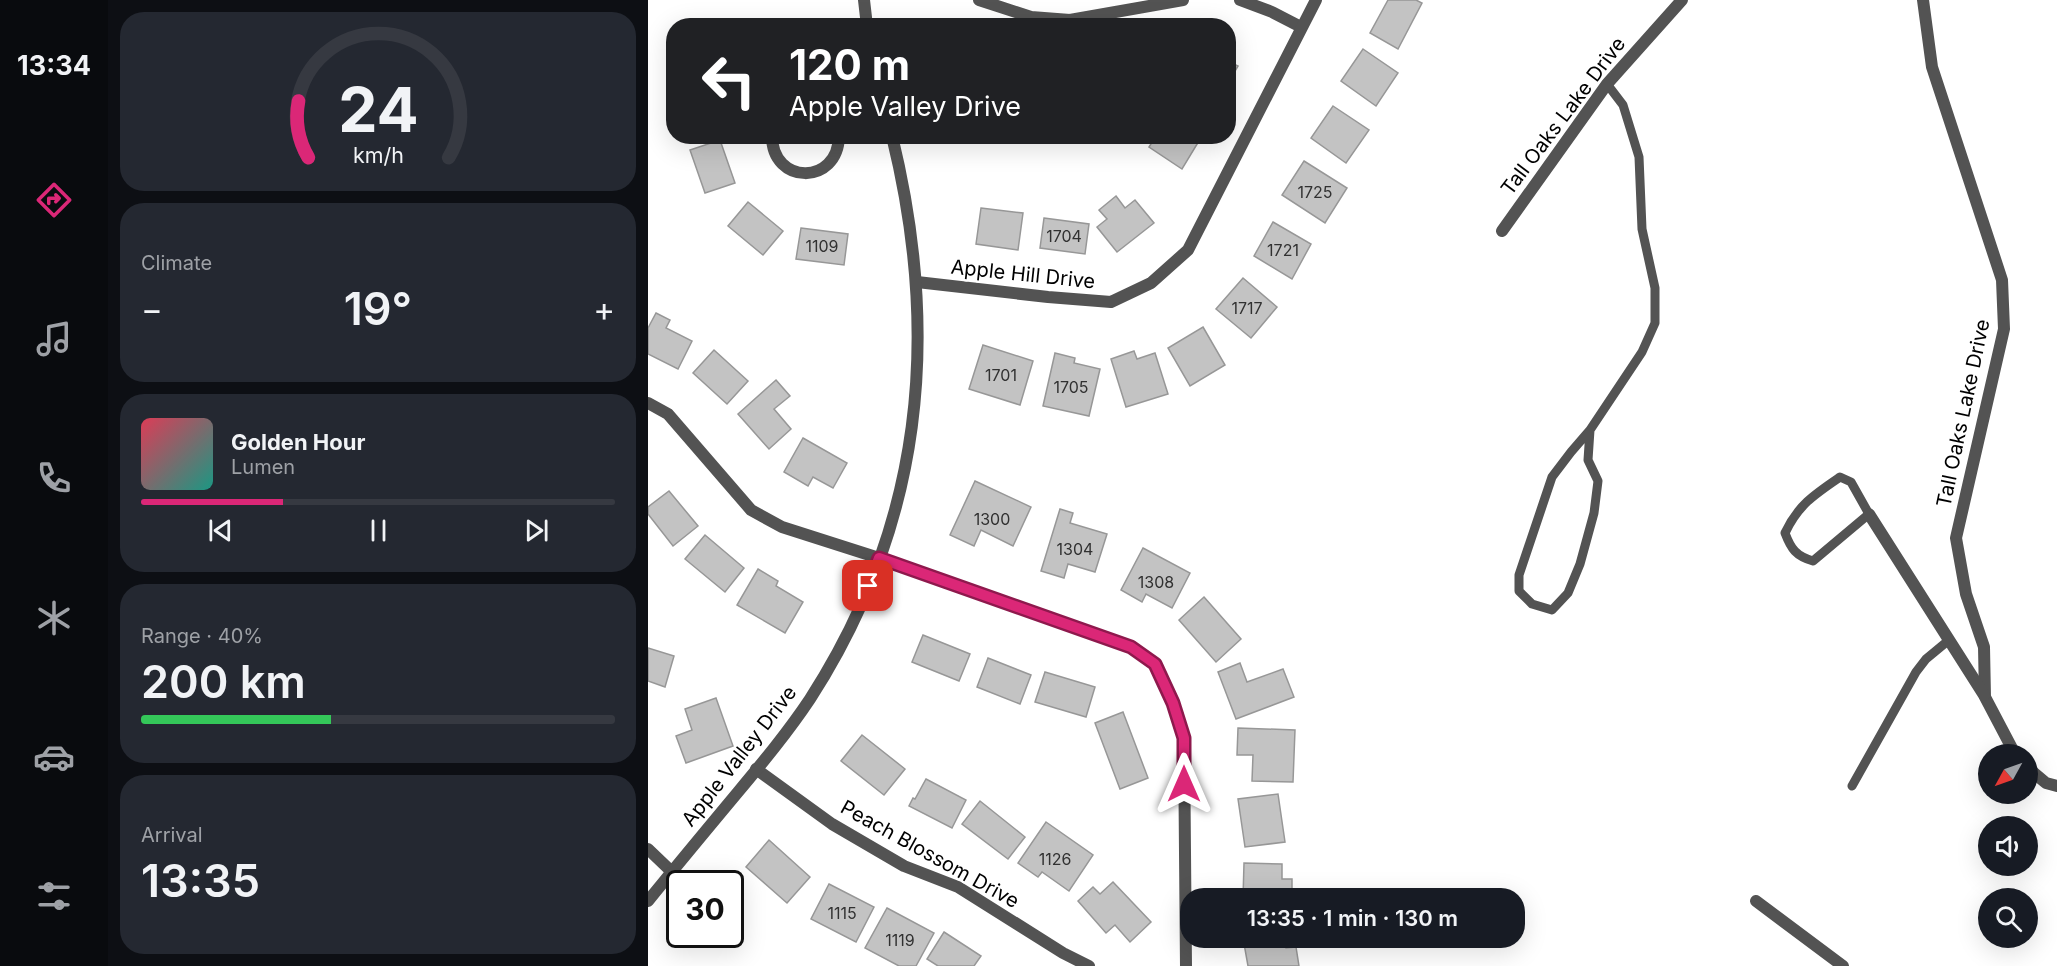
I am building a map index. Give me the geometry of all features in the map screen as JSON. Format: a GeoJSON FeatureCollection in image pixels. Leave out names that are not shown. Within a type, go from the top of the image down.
{"type":"FeatureCollection","features":[{"type":"Feature","properties":{"kind":"street"},"geometry":{"type":"LineString","coordinates":[[864,0],[866,18]]}},
{"type":"Feature","properties":{"kind":"street"},"geometry":{"type":"LineString","coordinates":[[979,0],[1031,17],[1044,18]]}},
{"type":"Feature","properties":{"kind":"street"},"geometry":{"type":"LineString","coordinates":[[1081,18],[1183,0]]}},
{"type":"Feature","properties":{"kind":"street"},"geometry":{"type":"LineString","coordinates":[[1240,0],[1272,12],[1301,27]]}},
{"type":"Feature","properties":{"kind":"street","name":"Apple Hill Drive"},"geometry":{"type":"LineString","coordinates":[[917,282],[1111,302],[1151,283],[1188,250],[1316,0]]}},
{"type":"Feature","properties":{"kind":"street","name":"Tall Oaks Lake Drive"},"geometry":{"type":"LineString","coordinates":[[1502,231],[1607,84],[1682,0]]}},
{"type":"Feature","properties":{"kind":"street","name":"Tall Oaks Lake Drive"},"geometry":{"type":"LineString","coordinates":[[1923,0],[1932,67],[2002,280],[2004,329],[1956,538],[1966,594],[1984,647],[1985,697]]}},
{"type":"Feature","properties":{"kind":"street"},"geometry":{"type":"LineString","coordinates":[[772,144],[777,159],[787,168],[799,174],[812,174],[824,168],[834,159],[839,144]]}},
{"type":"Feature","properties":{"kind":"street","name":"Apple Valley Drive"},"geometry":{"type":"LineString","coordinates":[[674,870],[788,731],[836,655],[879,558],[901,483],[913,419],[919,348],[917,282],[910,221],[894,144]]}},
{"type":"Feature","properties":{"kind":"street"},"geometry":{"type":"LineString","coordinates":[[648,403],[668,414],[751,510],[782,527],[879,558],[1131,647],[1155,664],[1173,703],[1184,738],[1186,966]]}},
{"type":"Feature","properties":{"kind":"street","name":"Tall Oaks Lake Drive"},"geometry":{"type":"LineString","coordinates":[[1869,514],[1985,697],[2010,744]]}},
{"type":"Feature","properties":{"kind":"street","name":"Peach Blossom Drive"},"geometry":{"type":"LineString","coordinates":[[756,770],[832,824],[904,866],[958,887],[1089,966]]}},
{"type":"Feature","properties":{"kind":"street"},"geometry":{"type":"LineString","coordinates":[[2038,776],[2046,783],[2057,786]]}},
{"type":"Feature","properties":{"kind":"street"},"geometry":{"type":"LineString","coordinates":[[648,849],[670,870]]}},
{"type":"Feature","properties":{"kind":"street","name":"Apple Valley Drive"},"geometry":{"type":"LineString","coordinates":[[648,901],[666,879]]}},
{"type":"Feature","properties":{"kind":"street"},"geometry":{"type":"LineString","coordinates":[[1756,901],[1843,966]]}},
{"type":"Feature","properties":{"kind":"lane"},"geometry":{"type":"LineString","coordinates":[[1590,430],[1588,460],[1598,481],[1594,513],[1580,564],[1568,593],[1552,610],[1532,604],[1519,591],[1519,575],[1552,477],[1590,430],[1642,352],[1655,323],[1655,288],[1642,229],[1639,157],[1623,105],[1607,84]]}},
{"type":"Feature","properties":{"kind":"lane"},"geometry":{"type":"LineString","coordinates":[[1840,477],[1851,482],[1869,514],[1813,561],[1800,557],[1791,548],[1785,533],[1793,516],[1816,492],[1840,477]]}},
{"type":"Feature","properties":{"kind":"lane"},"geometry":{"type":"LineString","coordinates":[[1852,786],[1916,672],[1926,659],[1949,640]]}},
{"type":"Feature","properties":{"kind":"building"},"geometry":{"type":"Polygon","coordinates":[[[1388,0],[1416,0],[1422,3],[1398,49],[1370,33],[1388,0]]]}},
{"type":"Feature","properties":{"kind":"building"},"geometry":{"type":"Polygon","coordinates":[[[1363,49],[1398,73],[1376,106],[1341,81],[1363,49]]]}},
{"type":"Feature","properties":{"kind":"building"},"geometry":{"type":"Polygon","coordinates":[[[1333,106],[1369,130],[1346,163],[1311,138],[1333,106]]]}},
{"type":"Feature","properties":{"kind":"building"},"geometry":{"type":"Polygon","coordinates":[[[708,144],[721,144],[735,183],[705,193],[690,150],[708,144]]]}},
{"type":"Feature","properties":{"kind":"building"},"geometry":{"type":"Polygon","coordinates":[[[1151,144],[1197,144],[1182,169],[1149,147],[1151,144]]]}},
{"type":"Feature","properties":{"kind":"building"},"geometry":{"type":"Polygon","coordinates":[[[1304,161],[1347,188],[1325,223],[1282,195],[1304,161]]]}},
{"type":"Feature","properties":{"kind":"building"},"geometry":{"type":"Polygon","coordinates":[[[1116,196],[1125,208],[1135,200],[1154,223],[1117,252],[1097,227],[1107,219],[1099,210],[1116,196]]]}},
{"type":"Feature","properties":{"kind":"building"},"geometry":{"type":"Polygon","coordinates":[[[748,202],[783,231],[763,255],[728,226],[748,202]]]}},
{"type":"Feature","properties":{"kind":"building"},"geometry":{"type":"Polygon","coordinates":[[[981,208],[1023,213],[1018,250],[976,244],[981,208]]]}},
{"type":"Feature","properties":{"kind":"building"},"geometry":{"type":"Polygon","coordinates":[[[1044,218],[1089,224],[1085,254],[1040,248],[1044,218]]]}},
{"type":"Feature","properties":{"kind":"building"},"geometry":{"type":"Polygon","coordinates":[[[1273,222],[1311,244],[1292,279],[1254,256],[1273,222]]]}},
{"type":"Feature","properties":{"kind":"building"},"geometry":{"type":"Polygon","coordinates":[[[801,228],[848,234],[844,265],[796,259],[801,228]]]}},
{"type":"Feature","properties":{"kind":"building"},"geometry":{"type":"Polygon","coordinates":[[[1243,278],[1277,307],[1251,338],[1216,309],[1243,278]]]}},
{"type":"Feature","properties":{"kind":"building"},"geometry":{"type":"Polygon","coordinates":[[[656,313],[670,320],[666,328],[692,341],[678,369],[648,354],[648,328],[656,313]]]}},
{"type":"Feature","properties":{"kind":"building"},"geometry":{"type":"Polygon","coordinates":[[[1203,327],[1225,365],[1190,386],[1168,348],[1203,327]]]}},
{"type":"Feature","properties":{"kind":"building"},"geometry":{"type":"Polygon","coordinates":[[[983,345],[1033,361],[1020,405],[969,389],[983,345]]]}},
{"type":"Feature","properties":{"kind":"building"},"geometry":{"type":"Polygon","coordinates":[[[714,350],[748,381],[727,404],[693,373],[714,350]]]}},
{"type":"Feature","properties":{"kind":"building"},"geometry":{"type":"Polygon","coordinates":[[[1134,351],[1137,359],[1155,353],[1168,394],[1126,407],[1111,359],[1134,351]]]}},
{"type":"Feature","properties":{"kind":"building"},"geometry":{"type":"Polygon","coordinates":[[[1055,353],[1075,358],[1074,363],[1100,369],[1089,416],[1043,406],[1055,353]]]}},
{"type":"Feature","properties":{"kind":"building"},"geometry":{"type":"Polygon","coordinates":[[[776,380],[790,396],[774,409],[791,429],[769,449],[738,414],[776,380]]]}},
{"type":"Feature","properties":{"kind":"building"},"geometry":{"type":"Polygon","coordinates":[[[803,438],[847,463],[833,488],[813,477],[808,486],[784,472],[803,438]]]}},
{"type":"Feature","properties":{"kind":"building"},"geometry":{"type":"Polygon","coordinates":[[[975,481],[1031,507],[1013,546],[981,530],[974,546],[950,535],[975,481]]]}},
{"type":"Feature","properties":{"kind":"building"},"geometry":{"type":"Polygon","coordinates":[[[669,491],[698,526],[673,546],[648,514],[648,507],[669,491]]]}},
{"type":"Feature","properties":{"kind":"building"},"geometry":{"type":"Polygon","coordinates":[[[1060,509],[1073,513],[1070,523],[1107,534],[1095,572],[1068,564],[1064,578],[1041,571],[1060,509]]]}},
{"type":"Feature","properties":{"kind":"building"},"geometry":{"type":"Polygon","coordinates":[[[705,535],[744,568],[725,592],[685,559],[705,535]]]}},
{"type":"Feature","properties":{"kind":"building"},"geometry":{"type":"Polygon","coordinates":[[[1143,548],[1190,573],[1172,608],[1146,594],[1142,602],[1121,590],[1143,548]]]}},
{"type":"Feature","properties":{"kind":"building"},"geometry":{"type":"Polygon","coordinates":[[[758,569],[778,581],[776,586],[803,602],[785,633],[737,605],[758,569]]]}},
{"type":"Feature","properties":{"kind":"building"},"geometry":{"type":"Polygon","coordinates":[[[1204,597],[1241,639],[1216,662],[1179,620],[1204,597]]]}},
{"type":"Feature","properties":{"kind":"building"},"geometry":{"type":"Polygon","coordinates":[[[923,635],[970,654],[959,681],[912,662],[923,635]]]}},
{"type":"Feature","properties":{"kind":"building"},"geometry":{"type":"Polygon","coordinates":[[[648,648],[674,656],[665,687],[648,681],[648,648]]]}},
{"type":"Feature","properties":{"kind":"building"},"geometry":{"type":"Polygon","coordinates":[[[988,658],[1031,675],[1020,704],[977,687],[988,658]]]}},
{"type":"Feature","properties":{"kind":"building"},"geometry":{"type":"Polygon","coordinates":[[[1240,663],[1247,682],[1283,669],[1294,697],[1236,719],[1218,672],[1240,663]]]}},
{"type":"Feature","properties":{"kind":"building"},"geometry":{"type":"Polygon","coordinates":[[[1045,672],[1095,687],[1086,717],[1035,702],[1045,672]]]}},
{"type":"Feature","properties":{"kind":"building"},"geometry":{"type":"Polygon","coordinates":[[[716,698],[733,746],[686,763],[676,736],[692,730],[685,709],[716,698]]]}},
{"type":"Feature","properties":{"kind":"building"},"geometry":{"type":"Polygon","coordinates":[[[1123,712],[1148,778],[1120,789],[1095,723],[1123,712]]]}},
{"type":"Feature","properties":{"kind":"building"},"geometry":{"type":"Polygon","coordinates":[[[1238,728],[1295,730],[1293,782],[1252,781],[1253,755],[1237,755],[1238,728]]]}},
{"type":"Feature","properties":{"kind":"building"},"geometry":{"type":"Polygon","coordinates":[[[862,735],[905,769],[884,795],[841,761],[862,735]]]}},
{"type":"Feature","properties":{"kind":"building"},"geometry":{"type":"Polygon","coordinates":[[[926,779],[966,800],[952,828],[909,806],[926,779]]]}},
{"type":"Feature","properties":{"kind":"building"},"geometry":{"type":"Polygon","coordinates":[[[1278,794],[1285,842],[1245,847],[1238,799],[1278,794]]]}},
{"type":"Feature","properties":{"kind":"building"},"geometry":{"type":"Polygon","coordinates":[[[980,801],[1025,837],[1008,859],[962,824],[980,801]]]}},
{"type":"Feature","properties":{"kind":"building"},"geometry":{"type":"Polygon","coordinates":[[[1046,822],[1093,855],[1069,891],[1042,872],[1038,877],[1018,863],[1046,822]]]}},
{"type":"Feature","properties":{"kind":"building"},"geometry":{"type":"Polygon","coordinates":[[[769,840],[810,877],[787,903],[746,867],[769,840]]]}},
{"type":"Feature","properties":{"kind":"building"},"geometry":{"type":"Polygon","coordinates":[[[1244,863],[1282,864],[1282,879],[1292,879],[1292,888],[1243,888],[1244,863]]]}},
{"type":"Feature","properties":{"kind":"building"},"geometry":{"type":"Polygon","coordinates":[[[1113,882],[1151,922],[1130,942],[1115,925],[1106,933],[1078,901],[1093,887],[1100,894],[1113,882]]]}},
{"type":"Feature","properties":{"kind":"building"},"geometry":{"type":"Polygon","coordinates":[[[829,884],[874,907],[856,942],[811,919],[829,884]]]}},
{"type":"Feature","properties":{"kind":"building"},"geometry":{"type":"Polygon","coordinates":[[[887,908],[934,933],[916,966],[899,966],[865,948],[887,908]]]}},
{"type":"Feature","properties":{"kind":"building"},"geometry":{"type":"Polygon","coordinates":[[[944,932],[981,956],[974,966],[938,966],[927,959],[944,932]]]}},
{"type":"Feature","properties":{"kind":"building"},"geometry":{"type":"Polygon","coordinates":[[[1245,948],[1296,948],[1299,966],[1248,966],[1245,948]]]}},
{"type":"Feature","properties":{"kind":"route"},"geometry":{"type":"LineString","coordinates":[[868,586],[879,558],[1131,647],[1155,664],[1173,703],[1184,738],[1184,784]]}}]}
